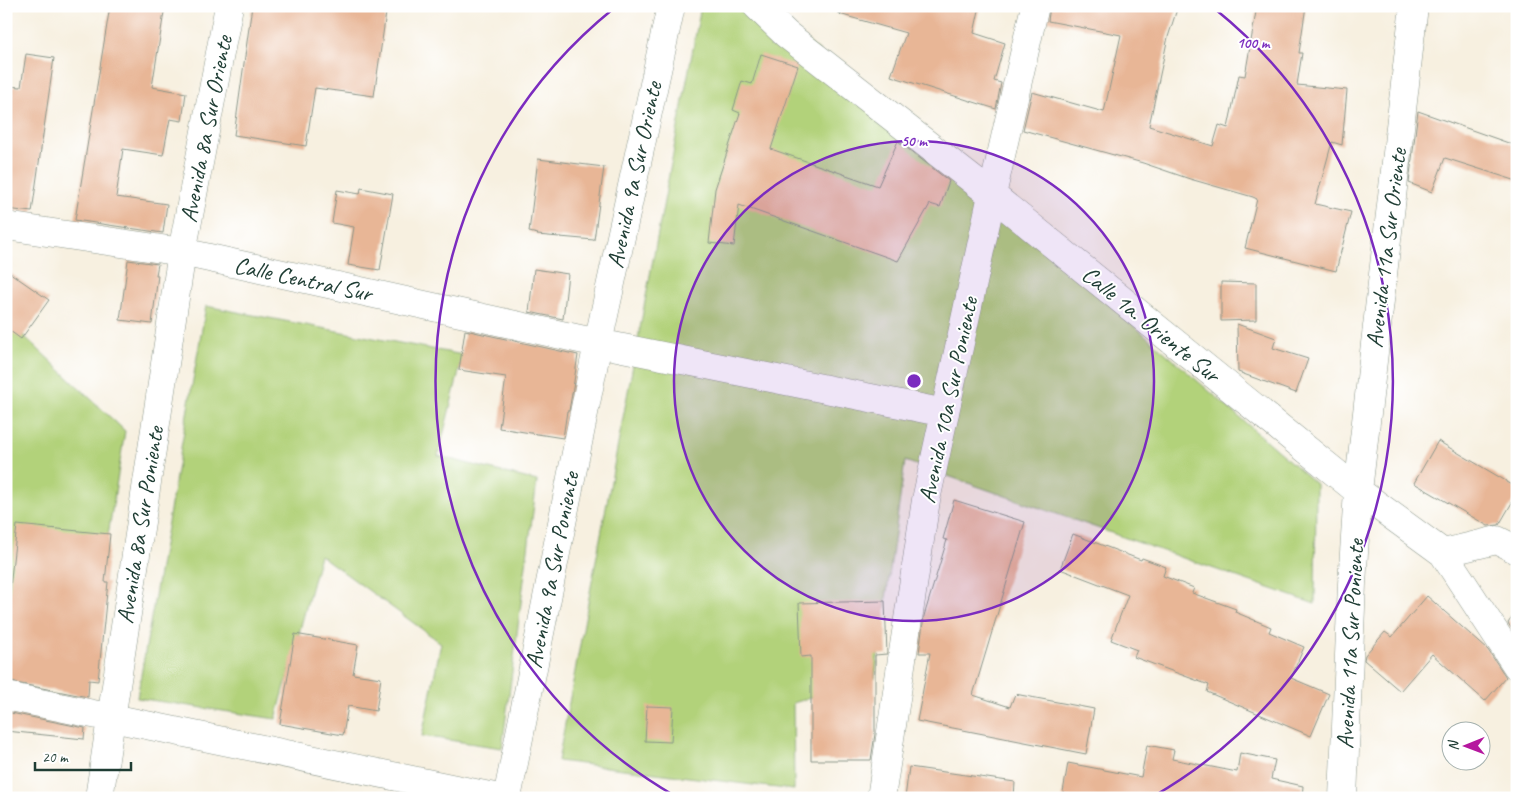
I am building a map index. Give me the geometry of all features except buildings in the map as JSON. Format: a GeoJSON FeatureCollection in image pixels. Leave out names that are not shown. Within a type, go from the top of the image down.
{"type":"FeatureCollection","features":[{"type":"Feature","properties":{"kind":"street","name":"Avenida 8a Sur Oriente"},"geometry":{"type":"LineString","coordinates":[[182,252],[230,6]]}},
{"type":"Feature","properties":{"kind":"street","name":"Avenida 9a Sur Oriente"},"geometry":{"type":"LineString","coordinates":[[598,343],[671,6]]}},
{"type":"Feature","properties":{"kind":"street","name":"Calle 1a. Oriente Sur"},"geometry":{"type":"LineString","coordinates":[[757,6],[786,34],[992,195],[1358,490],[1443,553],[1517,666]]}},
{"type":"Feature","properties":{"kind":"street","name":"Avenida 10a Sur Poniente"},"geometry":{"type":"LineString","coordinates":[[881,798],[926,500],[992,195],[1036,6]]}},
{"type":"Feature","properties":{"kind":"street","name":"Avenida 11a Sur Oriente"},"geometry":{"type":"LineString","coordinates":[[1358,490],[1414,6]]}},
{"type":"Feature","properties":{"kind":"street","name":"Calle Central Sur"},"geometry":{"type":"LineString","coordinates":[[6,226],[182,252],[598,343],[945,413]]}},
{"type":"Feature","properties":{"kind":"street","name":"Avenida 8a Sur Poniente"},"geometry":{"type":"LineString","coordinates":[[100,798],[182,252]]}},
{"type":"Feature","properties":{"kind":"street","name":"Avenida 9a Sur Poniente"},"geometry":{"type":"LineString","coordinates":[[507,798],[598,343]]}},
{"type":"Feature","properties":{"kind":"street","name":"Avenida 11a Sur Poniente"},"geometry":{"type":"LineString","coordinates":[[1343,798],[1358,490]]}},
{"type":"Feature","properties":{"kind":"street"},"geometry":{"type":"LineString","coordinates":[[1443,553],[1497,540],[1517,550]]}},
{"type":"Feature","properties":{"kind":"street"},"geometry":{"type":"LineString","coordinates":[[6,696],[499,798]]}},
{"type":"Feature","properties":{"kind":"green space"},"geometry":{"type":"Polygon","coordinates":[[[701,6],[767,6],[1316,484],[1315,604],[905,461],[875,679],[793,703],[794,790],[558,761],[701,6]]]}},
{"type":"Feature","properties":{"kind":"green space"},"geometry":{"type":"Polygon","coordinates":[[[206,306],[463,355],[438,456],[537,481],[502,748],[422,736],[441,643],[320,555],[276,719],[137,698],[206,306]]]}},
{"type":"Feature","properties":{"kind":"green space"},"geometry":{"type":"Polygon","coordinates":[[[6,319],[125,431],[84,683],[6,668],[6,319]]]}}]}
